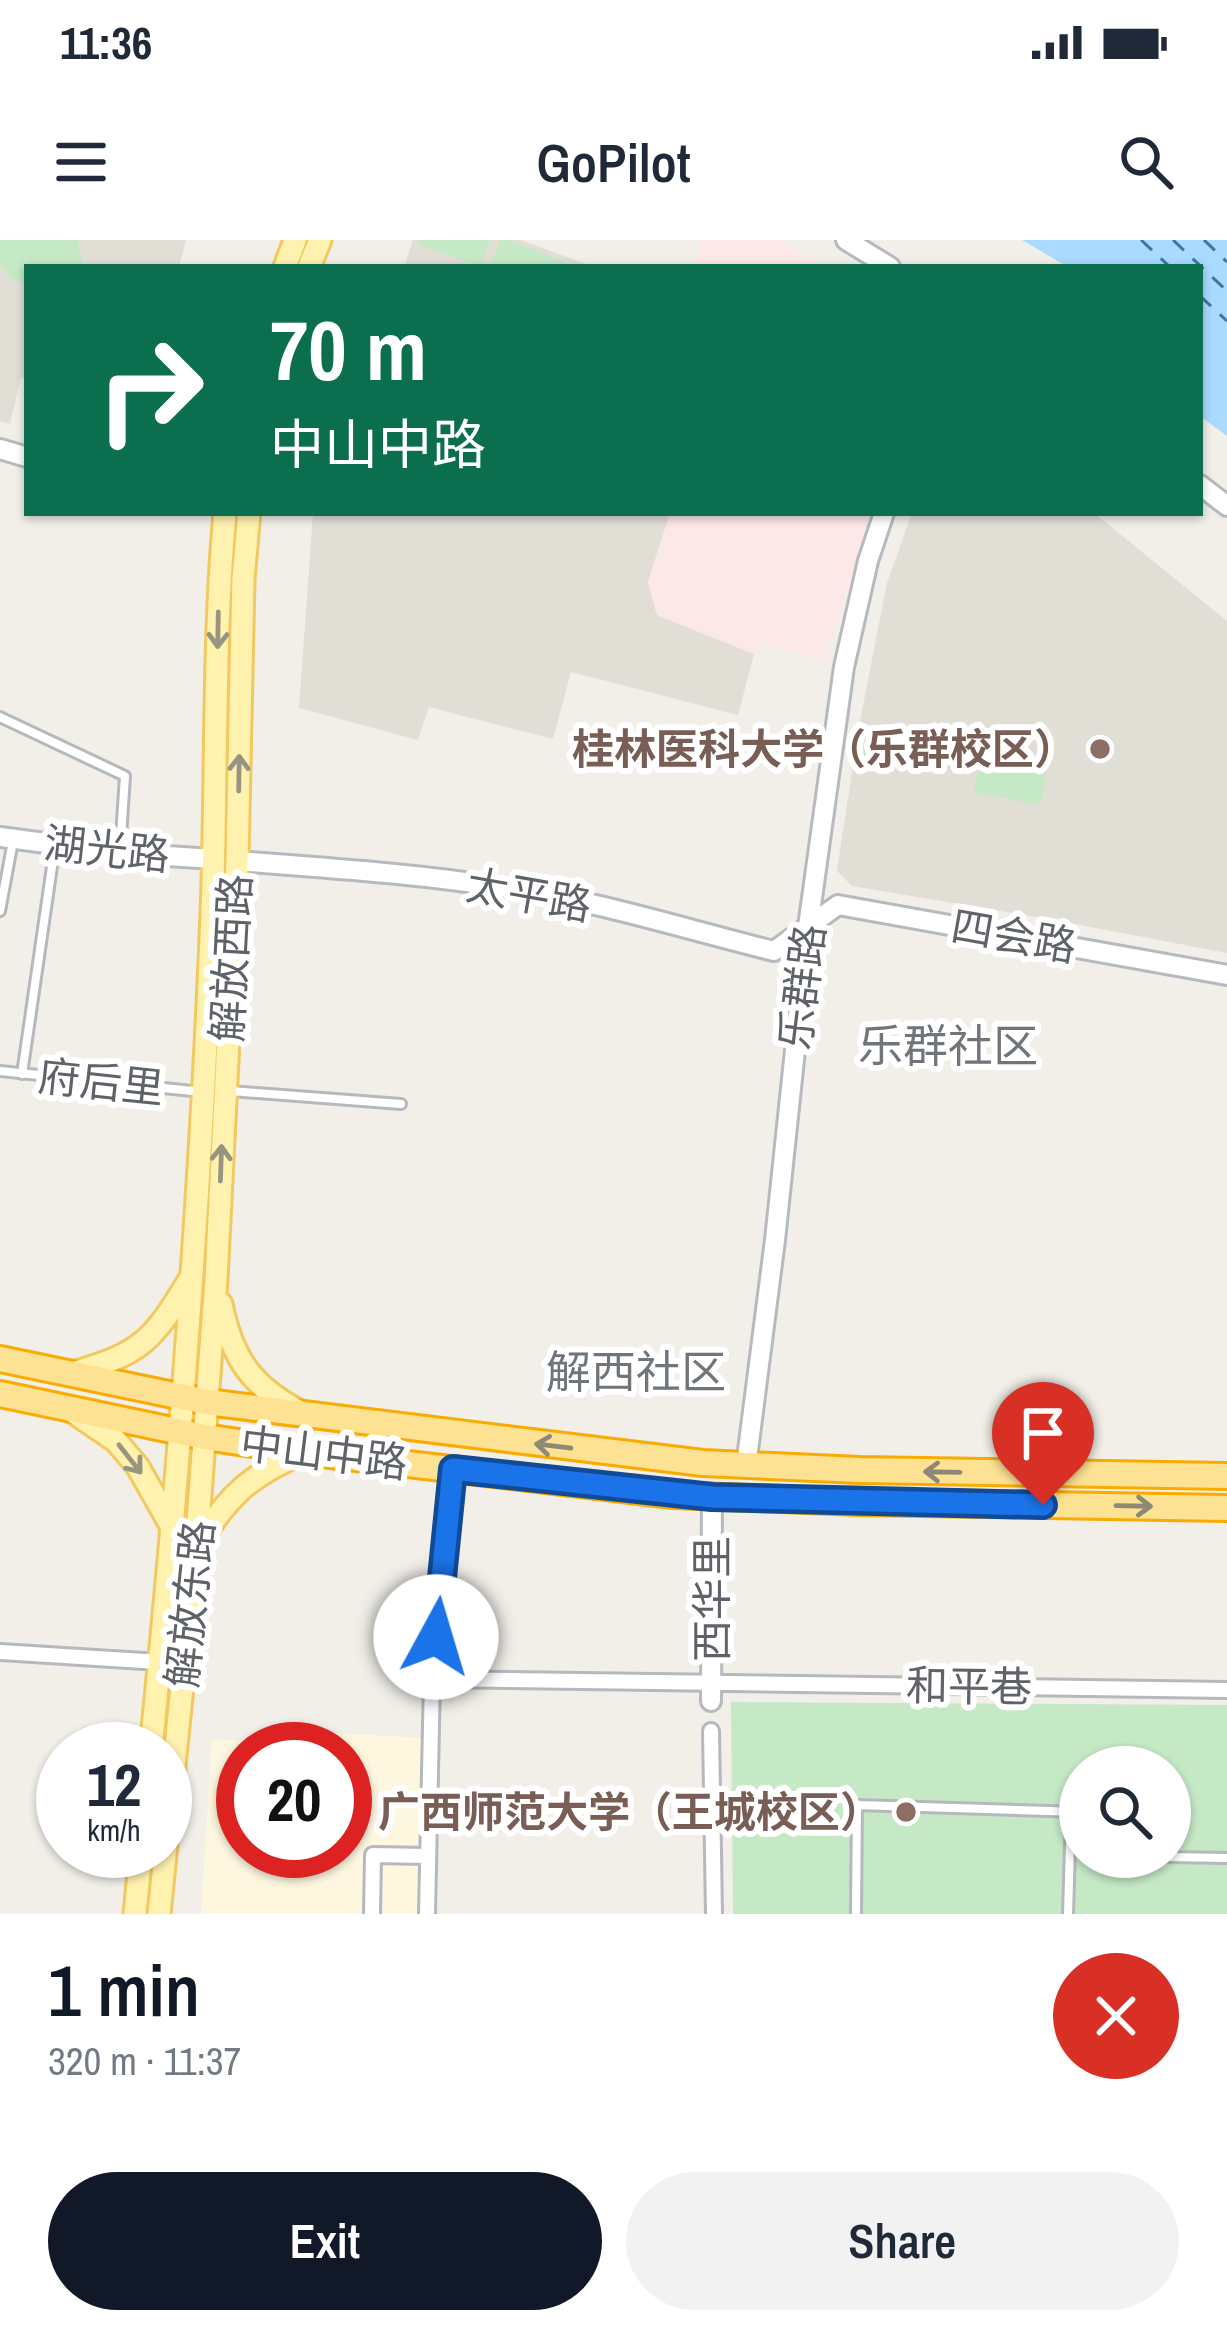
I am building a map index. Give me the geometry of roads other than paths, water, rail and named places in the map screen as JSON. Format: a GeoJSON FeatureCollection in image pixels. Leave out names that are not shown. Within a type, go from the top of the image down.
{"type":"FeatureCollection","features":[{"type":"Feature","properties":{"kind":"highway"},"geometry":{"type":"LineString","coordinates":[[0,1359],[73,1373]]}},
{"type":"Feature","properties":{"kind":"highway","name":"中山中路"},"geometry":{"type":"LineString","coordinates":[[73,1373],[309,1416],[703,1463],[1227,1476]]}},
{"type":"Feature","properties":{"kind":"highway","name":"中山中路"},"geometry":{"type":"LineString","coordinates":[[0,1394],[193,1435],[305,1452],[712,1497],[1227,1508]]}},
{"type":"Feature","properties":{"kind":"main road","name":"解放西路"},"geometry":{"type":"LineString","coordinates":[[196,1399],[217,1280],[214,860],[219,578],[225,516]]}},
{"type":"Feature","properties":{"kind":"main road","name":"解放西路"},"geometry":{"type":"LineString","coordinates":[[196,1399],[194,1273],[237,861],[246,516]]}},
{"type":"Feature","properties":{"kind":"main road"},"geometry":{"type":"LineString","coordinates":[[73,1373],[107,1364],[149,1339],[194,1273]]}},
{"type":"Feature","properties":{"kind":"main road"},"geometry":{"type":"LineString","coordinates":[[217,1280],[224,1319],[245,1370],[263,1390],[309,1416]]}},
{"type":"Feature","properties":{"kind":"main road"},"geometry":{"type":"LineString","coordinates":[[193,1435],[196,1399]]}},
{"type":"Feature","properties":{"kind":"main road"},"geometry":{"type":"LineString","coordinates":[[67,1407],[116,1441],[138,1467],[173,1529]]}},
{"type":"Feature","properties":{"kind":"main road","name":"解放东路"},"geometry":{"type":"LineString","coordinates":[[154,1722],[173,1529],[193,1435]]}},
{"type":"Feature","properties":{"kind":"main road","name":"解放东路"},"geometry":{"type":"LineString","coordinates":[[159,1914],[196,1549],[193,1435]]}},
{"type":"Feature","properties":{"kind":"main road"},"geometry":{"type":"LineString","coordinates":[[196,1549],[242,1486],[275,1464],[305,1452]]}},
{"type":"Feature","properties":{"kind":"main road"},"geometry":{"type":"LineString","coordinates":[[135,1914],[138,1878]]}},
{"type":"Feature","properties":{"kind":"street"},"geometry":{"type":"LineString","coordinates":[[845,240],[885,264]]}},
{"type":"Feature","properties":{"kind":"street"},"geometry":{"type":"LineString","coordinates":[[1203,487],[1227,506]]}},
{"type":"Feature","properties":{"kind":"street","name":"乐群路"},"geometry":{"type":"LineString","coordinates":[[746,1466],[808,927],[844,667],[883,516]]}},
{"type":"Feature","properties":{"kind":"street","name":"湖光路"},"geometry":{"type":"LineString","coordinates":[[7,838],[214,860]]}},
{"type":"Feature","properties":{"kind":"street","name":"太平路"},"geometry":{"type":"LineString","coordinates":[[237,861],[518,889],[774,951],[808,927]]}},
{"type":"Feature","properties":{"kind":"street","name":"四会路"},"geometry":{"type":"LineString","coordinates":[[808,927],[838,905],[1227,975]]}},
{"type":"Feature","properties":{"kind":"street","name":"西华里"},"geometry":{"type":"LineString","coordinates":[[711,1692],[712,1497]]}},
{"type":"Feature","properties":{"kind":"street"},"geometry":{"type":"LineString","coordinates":[[0,1652],[160,1661]]}},
{"type":"Feature","properties":{"kind":"street"},"geometry":{"type":"LineString","coordinates":[[427,1914],[432,1679]]}},
{"type":"Feature","properties":{"kind":"street","name":"和平巷"},"geometry":{"type":"LineString","coordinates":[[432,1679],[711,1692],[1227,1690]]}},
{"type":"Feature","properties":{"kind":"street"},"geometry":{"type":"LineString","coordinates":[[711,1731],[714,1914]]}},
{"type":"Feature","properties":{"kind":"street"},"geometry":{"type":"LineString","coordinates":[[372,1914],[373,1855],[428,1856]]}},
{"type":"Feature","properties":{"kind":"lane"},"geometry":{"type":"LineString","coordinates":[[0,718],[125,776],[119,853]]}},
{"type":"Feature","properties":{"kind":"lane"},"geometry":{"type":"LineString","coordinates":[[0,911],[7,838]]}},
{"type":"Feature","properties":{"kind":"lane"},"geometry":{"type":"LineString","coordinates":[[22,1074],[56,846]]}},
{"type":"Feature","properties":{"kind":"lane","name":"府后里"},"geometry":{"type":"LineString","coordinates":[[0,1071],[401,1105]]}},
{"type":"Feature","properties":{"kind":"lane"},"geometry":{"type":"LineString","coordinates":[[432,1679],[453,1469]]}},
{"type":"Feature","properties":{"kind":"lane"},"geometry":{"type":"LineString","coordinates":[[856,1914],[857,1805],[1059,1811]]}},
{"type":"Feature","properties":{"kind":"lane"},"geometry":{"type":"LineString","coordinates":[[1191,1857],[1227,1858]]}},
{"type":"Feature","properties":{"kind":"lane"},"geometry":{"type":"LineString","coordinates":[[1069,1914],[1071,1878]]}},
{"type":"Feature","properties":{"kind":"water"},"geometry":{"type":"Polygon","coordinates":[[[1022,240],[1227,240],[1227,436],[1203,418],[1203,264],[1063,264],[1022,240]]]}},
{"type":"Feature","properties":{"kind":"place","name":"桂林医科大学（乐群校区）"},"geometry":{"type":"Point","coordinates":[1100,749]}},
{"type":"Feature","properties":{"kind":"place","name":"广西师范大学（王城校区）"},"geometry":{"type":"Point","coordinates":[906,1812]}},
{"type":"Feature","properties":{"kind":"district","name":"乐群社区"},"geometry":{"type":"Point","coordinates":[948,1045]}},
{"type":"Feature","properties":{"kind":"district","name":"解西社区"},"geometry":{"type":"Point","coordinates":[636,1371]}}]}
